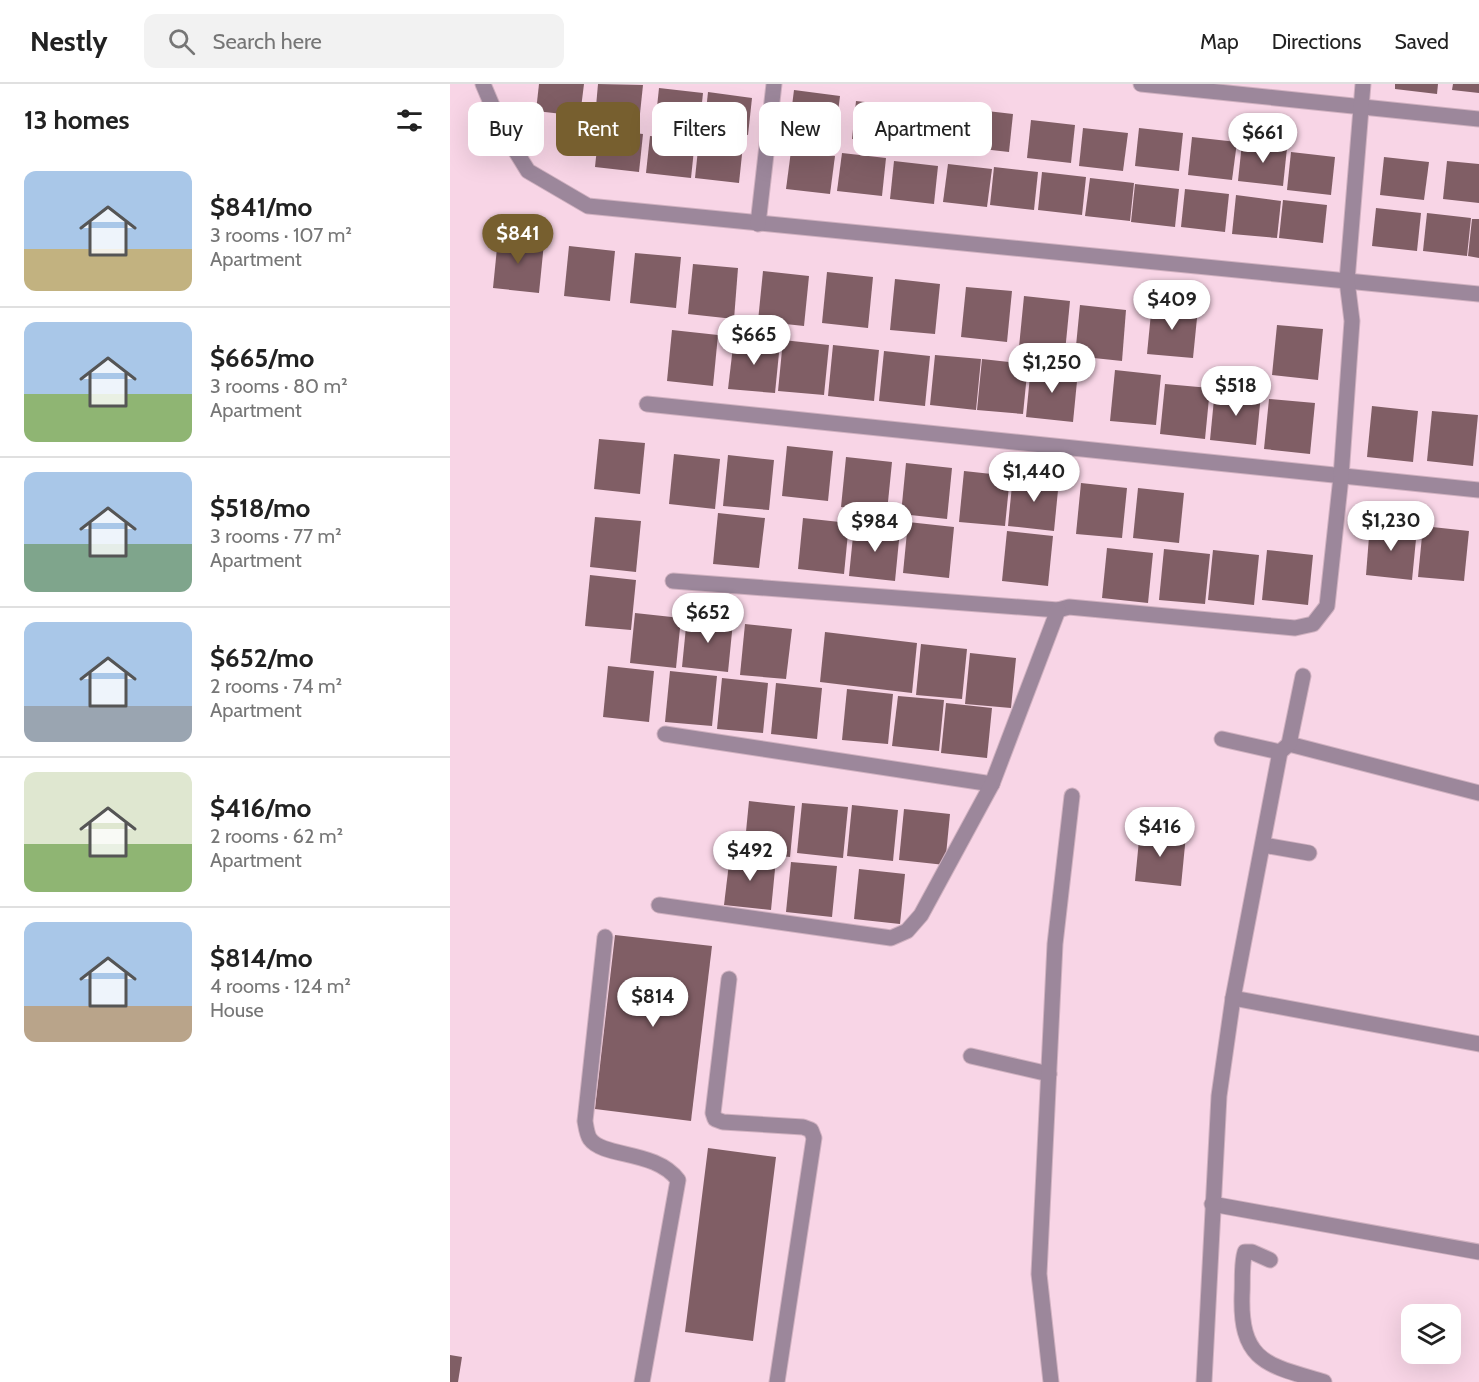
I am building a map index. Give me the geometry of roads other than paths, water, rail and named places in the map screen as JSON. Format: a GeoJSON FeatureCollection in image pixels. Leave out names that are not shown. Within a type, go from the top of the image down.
{"type":"FeatureCollection","features":[{"type":"Feature","properties":{"kind":"street"},"geometry":{"type":"LineString","coordinates":[[483,84],[502,129],[528,171],[588,206],[1479,294]]}},
{"type":"Feature","properties":{"kind":"street"},"geometry":{"type":"LineString","coordinates":[[758,224],[774,84]]}},
{"type":"Feature","properties":{"kind":"street"},"geometry":{"type":"LineString","coordinates":[[1141,84],[1479,119]]}},
{"type":"Feature","properties":{"kind":"street"},"geometry":{"type":"LineString","coordinates":[[674,581],[1058,610],[1069,607],[1295,628],[1313,624],[1327,606],[1341,477],[1352,321],[1347,281],[1363,84]]}},
{"type":"Feature","properties":{"kind":"street"},"geometry":{"type":"LineString","coordinates":[[647,404],[1479,490]]}},
{"type":"Feature","properties":{"kind":"street"},"geometry":{"type":"LineString","coordinates":[[659,905],[891,938],[907,931],[921,915],[992,783],[1058,610]]}},
{"type":"Feature","properties":{"kind":"street"},"geometry":{"type":"LineString","coordinates":[[1204,1382],[1219,1096],[1233,998],[1263,845],[1303,676]]}},
{"type":"Feature","properties":{"kind":"street"},"geometry":{"type":"LineString","coordinates":[[665,734],[992,783]]}},
{"type":"Feature","properties":{"kind":"street"},"geometry":{"type":"LineString","coordinates":[[1222,739],[1285,748],[1479,793]]}},
{"type":"Feature","properties":{"kind":"street"},"geometry":{"type":"LineString","coordinates":[[1051,1382],[1039,1274],[1055,944],[1072,796]]}},
{"type":"Feature","properties":{"kind":"street"},"geometry":{"type":"LineString","coordinates":[[1263,845],[1309,853]]}},
{"type":"Feature","properties":{"kind":"street"},"geometry":{"type":"LineString","coordinates":[[605,938],[585,1121],[589,1139],[598,1146],[657,1162],[672,1171],[678,1180],[642,1382]]}},
{"type":"Feature","properties":{"kind":"street"},"geometry":{"type":"LineString","coordinates":[[729,979],[713,1113],[715,1119],[723,1122],[803,1127],[811,1130],[814,1138],[814,1154],[777,1382]]}},
{"type":"Feature","properties":{"kind":"street"},"geometry":{"type":"LineString","coordinates":[[1233,998],[1479,1044]]}},
{"type":"Feature","properties":{"kind":"street"},"geometry":{"type":"LineString","coordinates":[[971,1056],[1049,1074]]}},
{"type":"Feature","properties":{"kind":"street"},"geometry":{"type":"LineString","coordinates":[[1212,1204],[1479,1252]]}},
{"type":"Feature","properties":{"kind":"street"},"geometry":{"type":"LineString","coordinates":[[1270,1260],[1252,1252],[1245,1252],[1242,1309],[1246,1339],[1256,1354],[1273,1367],[1324,1382]]}}]}
